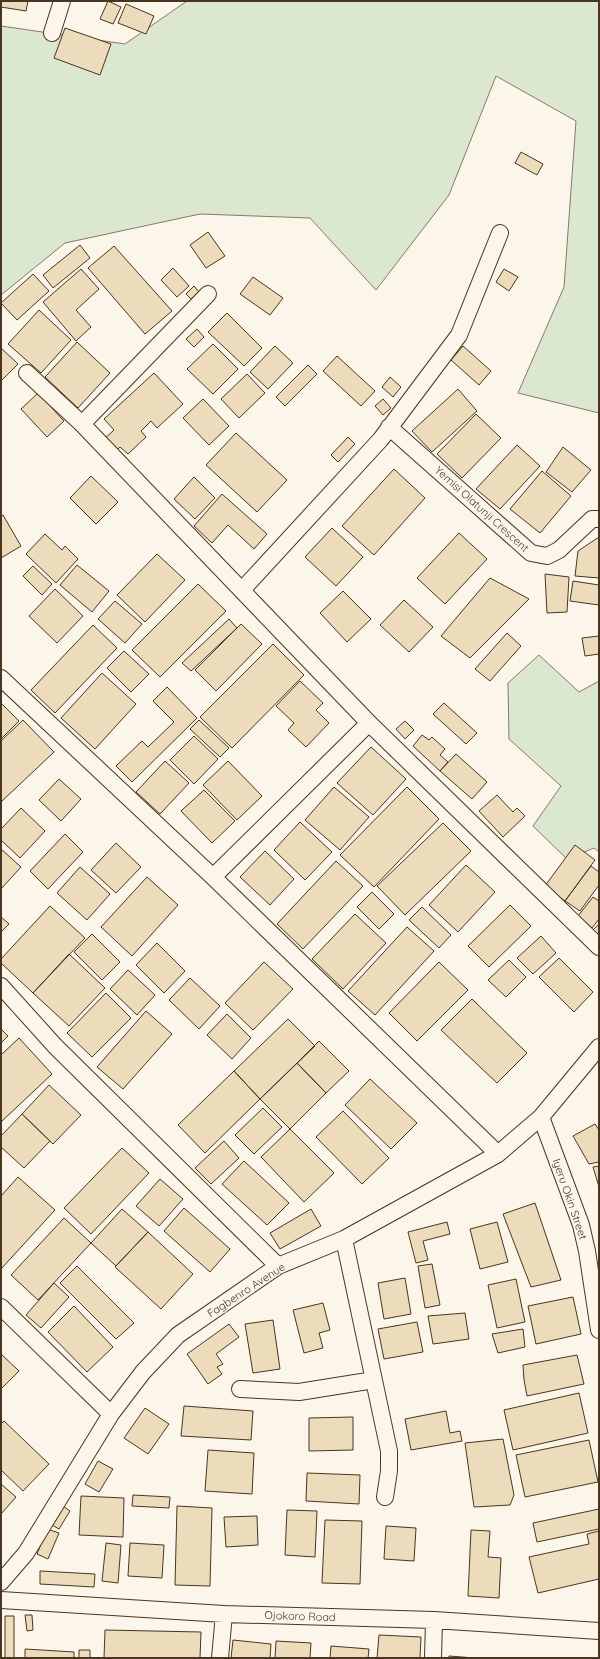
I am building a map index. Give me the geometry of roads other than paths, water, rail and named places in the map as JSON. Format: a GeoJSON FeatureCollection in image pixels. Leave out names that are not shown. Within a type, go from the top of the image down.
{"type":"FeatureCollection","features":[{"type":"Feature","properties":{"kind":"street"},"geometry":{"type":"LineString","coordinates":[[52,33],[62,1]]}},
{"type":"Feature","properties":{"kind":"street"},"geometry":{"type":"LineString","coordinates":[[242,590],[381,439],[459,335],[500,233]]}},
{"type":"Feature","properties":{"kind":"street"},"geometry":{"type":"LineString","coordinates":[[82,424],[208,294]]}},
{"type":"Feature","properties":{"kind":"street"},"geometry":{"type":"LineString","coordinates":[[27,373],[82,424],[369,723],[599,948]]}},
{"type":"Feature","properties":{"kind":"street","name":"Yemisi Olatunji Crescent"},"geometry":{"type":"LineString","coordinates":[[390,426],[532,553],[547,556],[559,550],[592,519],[599,519]]}},
{"type":"Feature","properties":{"kind":"street"},"geometry":{"type":"LineString","coordinates":[[1,678],[213,877],[498,1154]]}},
{"type":"Feature","properties":{"kind":"street"},"geometry":{"type":"LineString","coordinates":[[213,877],[369,723]]}},
{"type":"Feature","properties":{"kind":"street"},"geometry":{"type":"LineString","coordinates":[[1,986],[55,1046],[278,1266]]}},
{"type":"Feature","properties":{"kind":"street","name":"Fagbenro Avenue"},"geometry":{"type":"LineString","coordinates":[[1,1582],[26,1553],[111,1414],[143,1372],[178,1335],[278,1266],[344,1239],[498,1154],[541,1117],[599,1047]]}},
{"type":"Feature","properties":{"kind":"street","name":"Iyeru Okin Street"},"geometry":{"type":"LineString","coordinates":[[541,1117],[580,1225],[586,1251],[599,1330]]}},
{"type":"Feature","properties":{"kind":"street"},"geometry":{"type":"LineString","coordinates":[[344,1239],[389,1451],[389,1471],[385,1497]]}},
{"type":"Feature","properties":{"kind":"street"},"geometry":{"type":"LineString","coordinates":[[1,1307],[111,1414]]}},
{"type":"Feature","properties":{"kind":"street"},"geometry":{"type":"LineString","coordinates":[[240,1389],[300,1392],[374,1380]]}},
{"type":"Feature","properties":{"kind":"street","name":"Ojokoro Road"},"geometry":{"type":"LineString","coordinates":[[1,1600],[224,1614],[434,1620],[599,1631]]}},
{"type":"Feature","properties":{"kind":"street"},"geometry":{"type":"LineString","coordinates":[[220,1658],[224,1614]]}},
{"type":"Feature","properties":{"kind":"street"},"geometry":{"type":"LineString","coordinates":[[433,1658],[434,1620]]}}]}
